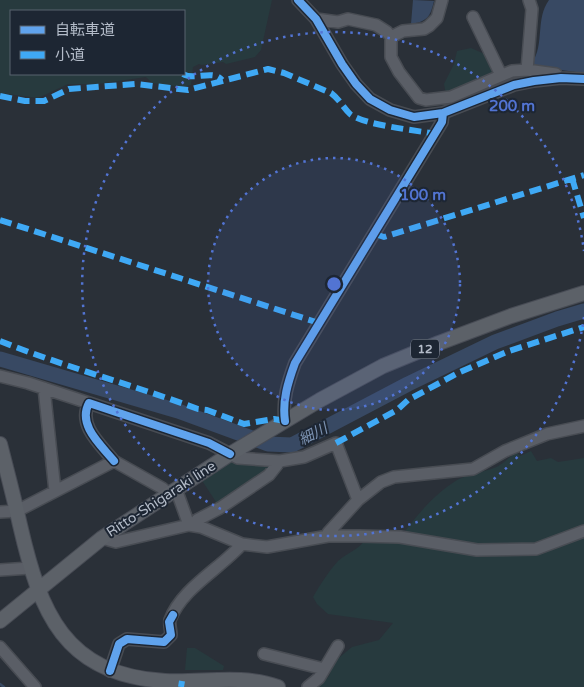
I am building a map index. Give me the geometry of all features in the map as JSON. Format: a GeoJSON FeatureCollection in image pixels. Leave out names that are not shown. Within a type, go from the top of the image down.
{"type":"FeatureCollection","features":[{"type":"Feature","properties":{"kind":"main road","name":"Ritto-Shigaraki line"},"geometry":{"type":"LineString","coordinates":[[0,621],[102,538],[233,452],[383,366],[511,316],[584,293]]}},
{"type":"Feature","properties":{"kind":"main road"},"geometry":{"type":"LineString","coordinates":[[0,444],[30,568],[38,589],[56,626],[90,660],[110,671],[154,683],[166,681],[232,680],[261,682],[278,687]]}},
{"type":"Feature","properties":{"kind":"street"},"geometry":{"type":"LineString","coordinates":[[298,0],[316,19],[346,70],[370,99],[390,110],[414,117],[443,113],[514,85],[561,78],[584,79]]}},
{"type":"Feature","properties":{"kind":"street"},"geometry":{"type":"LineString","coordinates":[[391,37],[403,31],[424,29],[429,26],[437,18],[442,0]]}},
{"type":"Feature","properties":{"kind":"street"},"geometry":{"type":"LineString","coordinates":[[527,70],[532,9],[529,0]]}},
{"type":"Feature","properties":{"kind":"street"},"geometry":{"type":"LineString","coordinates":[[473,17],[501,75]]}},
{"type":"Feature","properties":{"kind":"street"},"geometry":{"type":"LineString","coordinates":[[316,19],[338,22],[348,19],[376,25],[387,32],[391,37],[391,57],[408,85],[419,98],[426,100],[451,97],[512,71],[527,70],[558,74],[561,78]]}},
{"type":"Feature","properties":{"kind":"street"},"geometry":{"type":"LineString","coordinates":[[280,424],[289,381],[295,363],[435,134],[442,122],[443,113]]}},
{"type":"Feature","properties":{"kind":"street"},"geometry":{"type":"LineString","coordinates":[[0,376],[44,388],[209,443],[233,452],[238,458],[280,461],[304,457],[336,443],[358,500]]}},
{"type":"Feature","properties":{"kind":"street"},"geometry":{"type":"LineString","coordinates":[[44,388],[55,490]]}},
{"type":"Feature","properties":{"kind":"street"},"geometry":{"type":"LineString","coordinates":[[89,403],[85,417],[89,429],[114,461],[162,488],[173,491],[192,525],[242,544],[267,547],[328,536],[400,538],[477,550],[536,549],[584,531]]}},
{"type":"Feature","properties":{"kind":"street"},"geometry":{"type":"LineString","coordinates":[[328,536],[328,533],[358,500],[381,482],[394,478],[473,469],[505,451],[547,434],[584,426]]}},
{"type":"Feature","properties":{"kind":"street"},"geometry":{"type":"LineString","coordinates":[[0,512],[17,511],[114,461]]}},
{"type":"Feature","properties":{"kind":"street"},"geometry":{"type":"LineString","coordinates":[[102,538],[116,542],[192,525],[269,475],[280,461]]}},
{"type":"Feature","properties":{"kind":"street"},"geometry":{"type":"LineString","coordinates":[[110,671],[119,644],[127,639],[164,642],[171,635],[169,622],[185,596],[242,544]]}},
{"type":"Feature","properties":{"kind":"street"},"geometry":{"type":"LineString","coordinates":[[0,570],[30,568]]}},
{"type":"Feature","properties":{"kind":"street"},"geometry":{"type":"LineString","coordinates":[[308,687],[319,678],[338,646]]}},
{"type":"Feature","properties":{"kind":"street"},"geometry":{"type":"LineString","coordinates":[[0,647],[35,687]]}},
{"type":"Feature","properties":{"kind":"street"},"geometry":{"type":"LineString","coordinates":[[264,654],[324,669]]}},
{"type":"Feature","properties":{"kind":"green space"},"geometry":{"type":"Polygon","coordinates":[[[0,0],[272,0],[261,50],[255,57],[226,64],[223,62],[199,64],[193,67],[191,85],[182,87],[152,83],[146,77],[98,84],[68,84],[38,98],[0,93],[0,0]]]}},
{"type":"Feature","properties":{"kind":"green space"},"geometry":{"type":"Polygon","coordinates":[[[471,48],[487,55],[496,74],[446,95],[444,84],[454,64],[457,51],[471,48]]]}},
{"type":"Feature","properties":{"kind":"green space"},"geometry":{"type":"Polygon","coordinates":[[[531,451],[537,461],[551,458],[558,462],[584,458],[584,687],[317,687],[329,676],[335,661],[352,647],[379,640],[393,623],[328,614],[317,604],[313,597],[338,561],[365,540],[398,541],[424,508],[448,486],[466,476],[503,463],[516,452],[520,456],[531,451]]]}},
{"type":"Feature","properties":{"kind":"green space"},"geometry":{"type":"Polygon","coordinates":[[[228,462],[269,464],[271,467],[218,505],[201,479],[228,462]]]}},
{"type":"Feature","properties":{"kind":"green space"},"geometry":{"type":"Polygon","coordinates":[[[187,648],[195,648],[224,666],[223,670],[185,670],[187,648]]]}},
{"type":"Feature","properties":{"kind":"water"},"geometry":{"type":"Polygon","coordinates":[[[413,0],[434,1],[431,11],[425,20],[411,24],[413,0]]]}},
{"type":"Feature","properties":{"kind":"water"},"geometry":{"type":"Polygon","coordinates":[[[549,0],[584,0],[584,73],[538,67],[532,63],[538,48],[542,15],[549,0]]]}},
{"type":"Feature","properties":{"kind":"waterway","name":"細川"},"geometry":{"type":"LineString","coordinates":[[0,359],[178,411],[268,444],[292,445],[408,384],[495,342],[584,311]]}},
{"type":"Feature","properties":{"kind":"waterway"},"geometry":{"type":"LineString","coordinates":[[0,684],[4,687]]}},
{"type":"Feature","properties":{"kind":"marked path"},"geometry":{"type":"LineString","coordinates":[[0,96],[25,101],[44,101],[69,89],[136,84],[188,90],[268,69],[284,73],[331,93],[350,114],[357,118],[377,124],[435,134]]}},
{"type":"Feature","properties":{"kind":"marked path"},"geometry":{"type":"LineString","coordinates":[[185,75],[214,75],[222,80]]}},
{"type":"Feature","properties":{"kind":"marked path"},"geometry":{"type":"LineString","coordinates":[[375,234],[384,237],[584,175]]}},
{"type":"Feature","properties":{"kind":"marked path"},"geometry":{"type":"LineString","coordinates":[[572,178],[584,218]]}},
{"type":"Feature","properties":{"kind":"marked path"},"geometry":{"type":"LineString","coordinates":[[0,220],[319,323]]}},
{"type":"Feature","properties":{"kind":"marked path"},"geometry":{"type":"LineString","coordinates":[[336,443],[397,410],[408,400],[458,373],[509,351],[584,327]]}},
{"type":"Feature","properties":{"kind":"marked path"},"geometry":{"type":"LineString","coordinates":[[0,341],[244,424],[274,419],[285,421]]}},
{"type":"Feature","properties":{"kind":"marked path"},"geometry":{"type":"LineString","coordinates":[[181,687],[182,681]]}},
{"type":"Feature","properties":{"kind":"cycle path"},"geometry":{"type":"LineString","coordinates":[[298,0],[316,19],[342,64],[356,84],[370,99],[390,110],[414,117],[443,113],[514,85],[561,78],[584,79]]}},
{"type":"Feature","properties":{"kind":"cycle path"},"geometry":{"type":"LineString","coordinates":[[285,421],[285,399],[295,363],[442,122],[443,113]]}},
{"type":"Feature","properties":{"kind":"cycle path"},"geometry":{"type":"LineString","coordinates":[[114,461],[88,427],[86,411],[89,403],[209,443],[230,454]]}},
{"type":"Feature","properties":{"kind":"cycle path"},"geometry":{"type":"LineString","coordinates":[[110,671],[119,644],[127,639],[164,642],[171,635],[169,622],[173,615]]}}]}
